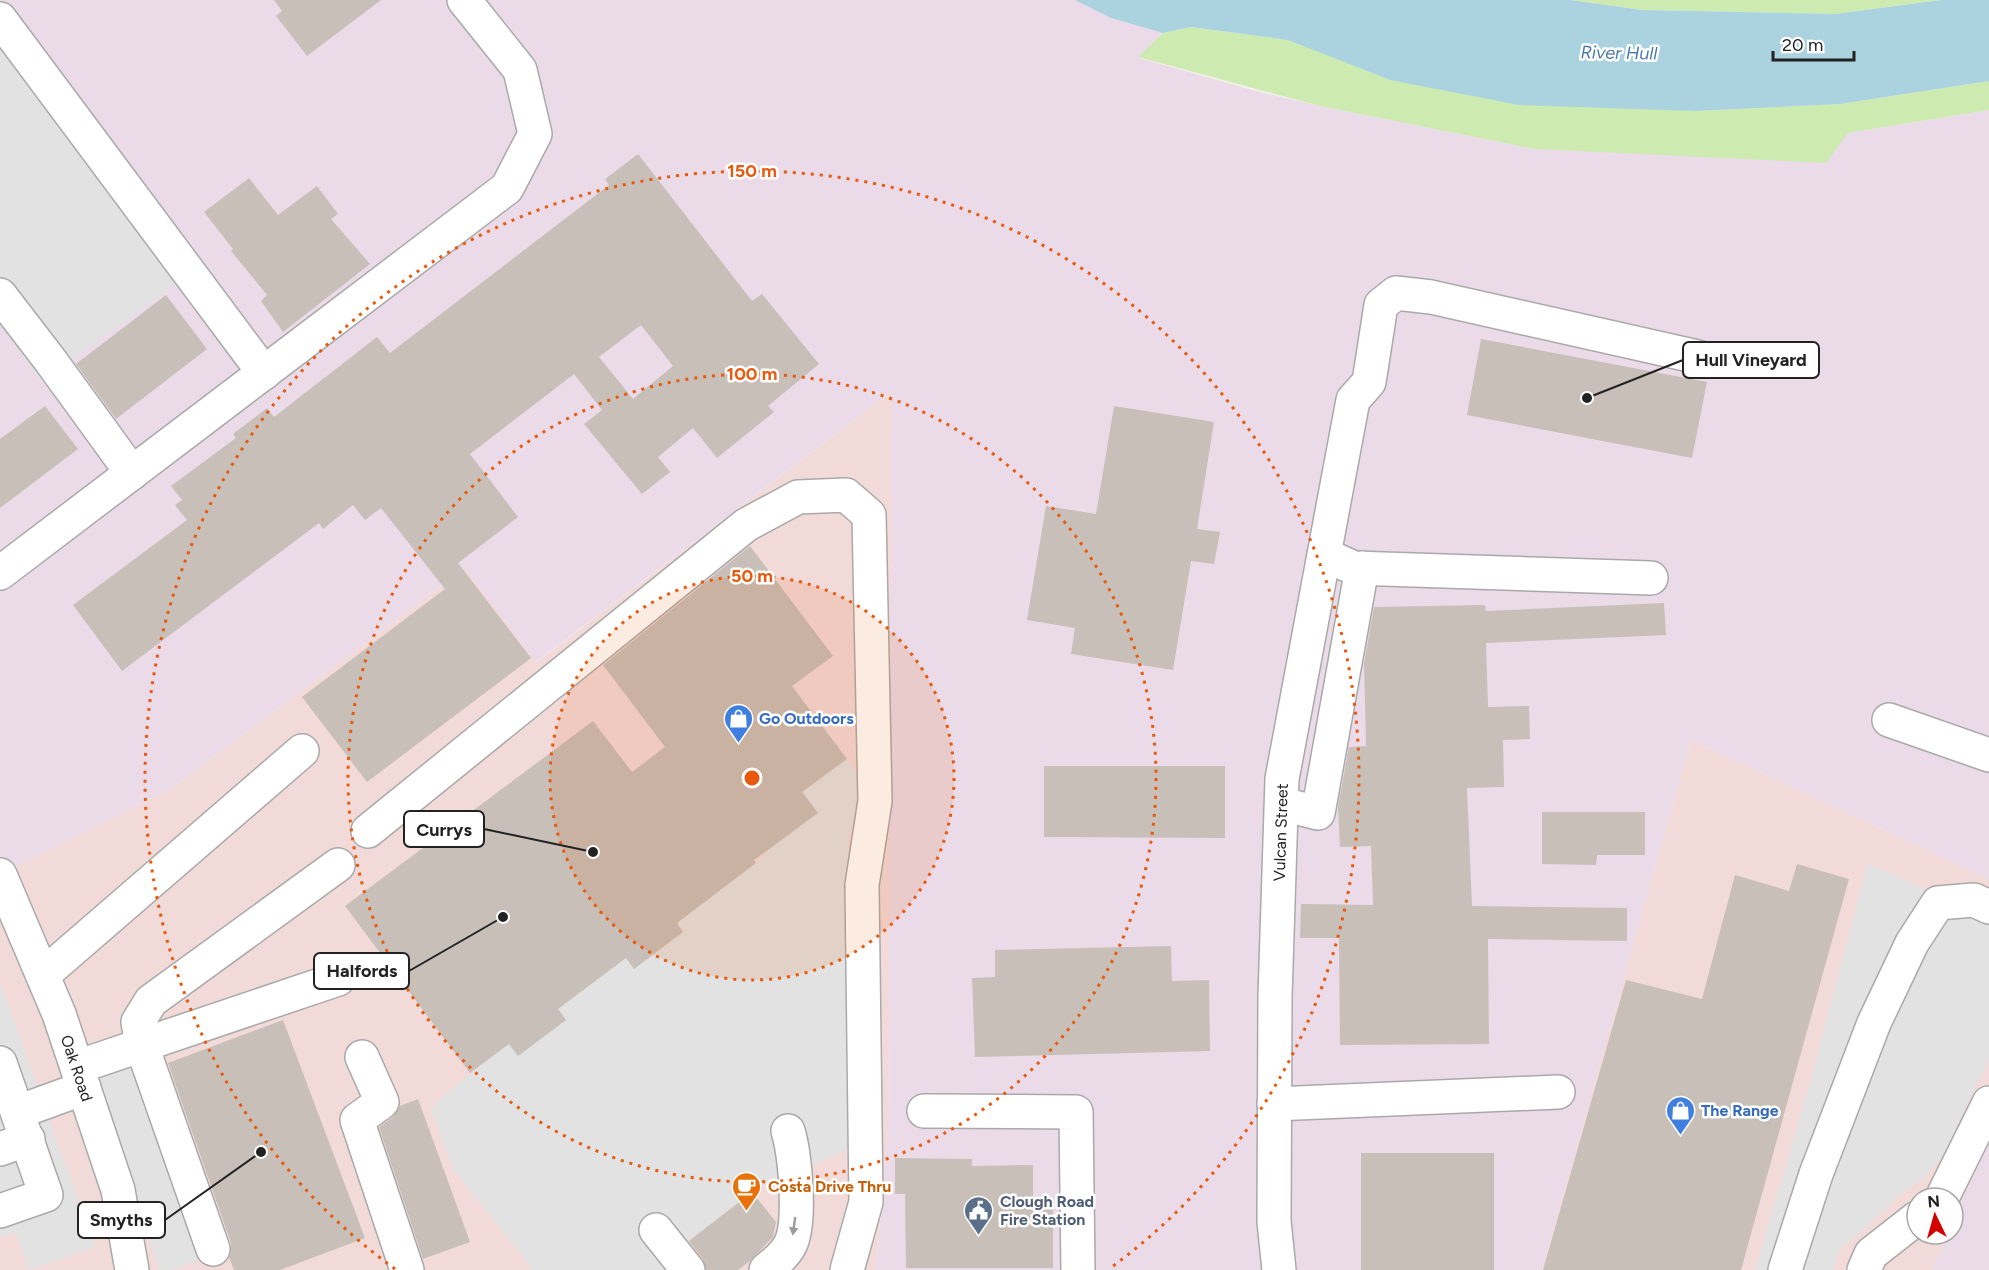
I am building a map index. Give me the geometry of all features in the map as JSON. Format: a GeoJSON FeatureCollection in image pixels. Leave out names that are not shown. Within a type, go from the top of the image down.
{"type":"FeatureCollection","features":[{"type":"Feature","properties":{"kind":"street"},"geometry":{"type":"LineString","coordinates":[[0,573],[507,188],[535,134],[520,70],[465,0]]}},
{"type":"Feature","properties":{"kind":"street"},"geometry":{"type":"LineString","coordinates":[[0,19],[264,373]]}},
{"type":"Feature","properties":{"kind":"street","name":"Vulcan Street"},"geometry":{"type":"LineString","coordinates":[[1279,1270],[1274,1221],[1274,1104],[1282,779],[1353,400],[1369,382],[1381,305],[1396,293],[1431,297],[1698,357]]}},
{"type":"Feature","properties":{"kind":"street"},"geometry":{"type":"LineString","coordinates":[[0,295],[132,474]]}},
{"type":"Feature","properties":{"kind":"street"},"geometry":{"type":"LineString","coordinates":[[368,831],[746,525],[798,497],[846,495],[869,515],[875,801],[862,885],[866,1202],[847,1270]]}},
{"type":"Feature","properties":{"kind":"street"},"geometry":{"type":"LineString","coordinates":[[1325,555],[1354,568],[1651,578]]}},
{"type":"Feature","properties":{"kind":"street"},"geometry":{"type":"LineString","coordinates":[[1282,804],[1318,813],[1362,568]]}},
{"type":"Feature","properties":{"kind":"street"},"geometry":{"type":"LineString","coordinates":[[1889,720],[1989,755]]}},
{"type":"Feature","properties":{"kind":"street"},"geometry":{"type":"LineString","coordinates":[[43,975],[302,751]]}},
{"type":"Feature","properties":{"kind":"street"},"geometry":{"type":"LineString","coordinates":[[213,1249],[142,1046],[138,1022],[151,1000],[338,865]]}},
{"type":"Feature","properties":{"kind":"street","name":"Oak Road"},"geometry":{"type":"LineString","coordinates":[[0,875],[59,1014],[81,1077],[118,1190],[132,1270]]}},
{"type":"Feature","properties":{"kind":"street"},"geometry":{"type":"LineString","coordinates":[[1785,1270],[1816,1174],[1874,1023],[1912,943],[1938,903],[1974,900],[1989,908]]}},
{"type":"Feature","properties":{"kind":"street"},"geometry":{"type":"LineString","coordinates":[[15,1133],[81,1077],[142,1046],[338,979]]}},
{"type":"Feature","properties":{"kind":"street"},"geometry":{"type":"LineString","coordinates":[[362,1057],[382,1102],[357,1120],[407,1270]]}},
{"type":"Feature","properties":{"kind":"street"},"geometry":{"type":"LineString","coordinates":[[0,1063],[15,1133],[46,1195],[0,1211]]}},
{"type":"Feature","properties":{"kind":"street"},"geometry":{"type":"LineString","coordinates":[[1274,1104],[1558,1092]]}},
{"type":"Feature","properties":{"kind":"street"},"geometry":{"type":"LineString","coordinates":[[1948,1186],[1989,1103]]}},
{"type":"Feature","properties":{"kind":"street"},"geometry":{"type":"LineString","coordinates":[[924,1111],[1076,1112],[1078,1270]]}},
{"type":"Feature","properties":{"kind":"street"},"geometry":{"type":"LineString","coordinates":[[766,1270],[779,1260],[791,1244],[796,1225],[793,1147],[788,1131]]}},
{"type":"Feature","properties":{"kind":"street"},"geometry":{"type":"LineString","coordinates":[[1864,1270],[1870,1254],[1905,1227]]}},
{"type":"Feature","properties":{"kind":"street"},"geometry":{"type":"LineString","coordinates":[[656,1230],[688,1270]]}},
{"type":"Feature","properties":{"kind":"shaded area"},"geometry":{"type":"Polygon","coordinates":[[[0,0],[1075,0],[1111,18],[1163,33],[1139,58],[1259,92],[1535,149],[1848,133],[1989,110],[1989,879],[1691,740],[1542,1270],[876,1270],[888,1130],[892,391],[536,662],[465,568],[170,789],[0,874],[0,0]]]}},
{"type":"Feature","properties":{"kind":"shaded area"},"geometry":{"type":"Polygon","coordinates":[[[0,48],[180,281],[41,382],[0,325],[0,48]]]}},
{"type":"Feature","properties":{"kind":"shaded area"},"geometry":{"type":"Polygon","coordinates":[[[892,391],[888,1130],[876,1270],[0,1270],[0,874],[170,789],[465,568],[537,662],[892,391]]]}},
{"type":"Feature","properties":{"kind":"shaded area"},"geometry":{"type":"Polygon","coordinates":[[[1691,740],[1989,879],[1989,1139],[1965,1194],[1965,1186],[1905,1186],[1905,1246],[1943,1246],[1932,1270],[1542,1270],[1691,740]]]}},
{"type":"Feature","properties":{"kind":"shaded area"},"geometry":{"type":"Polygon","coordinates":[[[847,759],[865,785],[865,798],[848,838],[847,1150],[752,1192],[680,1248],[666,1270],[533,1270],[453,1169],[431,1110],[447,1092],[509,1044],[566,1020],[558,1009],[626,958],[634,969],[683,933],[677,923],[817,813],[802,792],[847,759]]]}},
{"type":"Feature","properties":{"kind":"shaded area"},"geometry":{"type":"Polygon","coordinates":[[[1868,863],[1989,919],[1989,1058],[1942,1158],[1923,1179],[1913,1186],[1905,1186],[1905,1191],[1859,1234],[1840,1248],[1832,1270],[1755,1270],[1808,1090],[1868,863]]]}},
{"type":"Feature","properties":{"kind":"shaded area"},"geometry":{"type":"Polygon","coordinates":[[[0,982],[95,1247],[28,1270],[16,1232],[0,1238],[0,982]]]}},
{"type":"Feature","properties":{"kind":"shaded area"},"geometry":{"type":"Polygon","coordinates":[[[143,1025],[227,1250],[171,1270],[160,1270],[79,1049],[143,1025]]]}},
{"type":"Feature","properties":{"kind":"shaded area"},"geometry":{"type":"Polygon","coordinates":[[[1989,1139],[1989,1270],[1932,1270],[1943,1246],[1965,1246],[1965,1194],[1989,1139]]]}},
{"type":"Feature","properties":{"kind":"green space"},"geometry":{"type":"Polygon","coordinates":[[[1570,0],[1941,0],[1835,14],[1643,10],[1570,0]]]}},
{"type":"Feature","properties":{"kind":"green space"},"geometry":{"type":"Polygon","coordinates":[[[1191,27],[1289,40],[1390,80],[1696,111],[1840,104],[1989,81],[1989,110],[1848,133],[1826,163],[1535,149],[1320,106],[1138,57],[1163,33],[1191,27]]]}},
{"type":"Feature","properties":{"kind":"water","name":"River Hull"},"geometry":{"type":"Polygon","coordinates":[[[1075,0],[1570,0],[1643,10],[1835,14],[1941,0],[1989,0],[1989,81],[1840,104],[1696,111],[1519,105],[1390,80],[1288,40],[1191,27],[1163,33],[1111,18],[1075,0]]]}},
{"type":"Feature","properties":{"kind":"building"},"geometry":{"type":"Polygon","coordinates":[[[274,0],[381,0],[307,56],[276,16],[282,11],[274,0]]]}},
{"type":"Feature","properties":{"kind":"building"},"geometry":{"type":"Polygon","coordinates":[[[638,154],[752,301],[762,294],[819,364],[768,406],[774,412],[717,458],[693,428],[658,457],[670,472],[642,494],[584,424],[602,410],[574,374],[470,454],[518,517],[458,563],[531,658],[367,782],[302,697],[445,589],[381,508],[365,520],[353,505],[323,529],[319,523],[122,671],[73,605],[187,520],[175,505],[182,500],[171,486],[236,438],[233,434],[267,408],[274,417],[377,337],[390,353],[609,185],[605,179],[638,154]],[[641,325],[599,357],[633,399],[673,366],[641,325]]]}},
{"type":"Feature","properties":{"kind":"building"},"geometry":{"type":"Polygon","coordinates":[[[249,178],[278,215],[317,186],[338,214],[331,219],[370,264],[283,332],[261,301],[267,295],[231,251],[233,249],[204,212],[249,178]]]}},
{"type":"Feature","properties":{"kind":"building"},"geometry":{"type":"Polygon","coordinates":[[[166,295],[207,349],[116,419],[76,364],[166,295]]]}},
{"type":"Feature","properties":{"kind":"building"},"geometry":{"type":"Polygon","coordinates":[[[1481,339],[1707,382],[1692,458],[1467,415],[1481,339]]]}},
{"type":"Feature","properties":{"kind":"building"},"geometry":{"type":"Polygon","coordinates":[[[45,406],[78,449],[0,508],[0,439],[45,406]]]}},
{"type":"Feature","properties":{"kind":"building"},"geometry":{"type":"Polygon","coordinates":[[[1114,406],[1214,422],[1197,529],[1220,532],[1214,564],[1191,561],[1173,670],[1071,654],[1075,628],[1027,620],[1046,506],[1096,514],[1114,406]]]}},
{"type":"Feature","properties":{"kind":"building"},"geometry":{"type":"Polygon","coordinates":[[[750,546],[833,656],[792,686],[847,759],[802,792],[818,813],[754,860],[756,863],[677,923],[683,932],[634,969],[626,958],[558,1009],[566,1020],[518,1056],[509,1044],[470,1073],[345,906],[593,721],[632,772],[665,747],[603,665],[750,546]]]}},
{"type":"Feature","properties":{"kind":"building"},"geometry":{"type":"Polygon","coordinates":[[[1664,603],[1666,635],[1486,643],[1488,707],[1529,706],[1530,739],[1503,740],[1504,787],[1467,788],[1472,906],[1627,908],[1627,941],[1488,939],[1489,1044],[1340,1045],[1339,938],[1300,938],[1301,904],[1373,905],[1371,846],[1340,847],[1338,807],[1349,747],[1366,746],[1364,663],[1374,607],[1485,605],[1486,611],[1664,603]]]}},
{"type":"Feature","properties":{"kind":"building"},"geometry":{"type":"Polygon","coordinates":[[[1044,766],[1225,766],[1225,838],[1044,837],[1044,766]]]}},
{"type":"Feature","properties":{"kind":"building"},"geometry":{"type":"Polygon","coordinates":[[[1542,812],[1645,812],[1645,855],[1597,855],[1596,865],[1542,864],[1542,812]]]}},
{"type":"Feature","properties":{"kind":"building","name":"The Range"},"geometry":{"type":"Polygon","coordinates":[[[1797,864],[1849,879],[1741,1270],[1543,1270],[1626,980],[1702,999],[1735,875],[1789,891],[1797,864]]]}},
{"type":"Feature","properties":{"kind":"building"},"geometry":{"type":"Polygon","coordinates":[[[1171,946],[1172,981],[1209,980],[1210,1051],[975,1057],[972,978],[995,977],[995,950],[1171,946]]]}},
{"type":"Feature","properties":{"kind":"building"},"geometry":{"type":"Polygon","coordinates":[[[283,1020],[365,1238],[280,1270],[234,1270],[229,1257],[231,1243],[168,1063],[283,1020]]]}},
{"type":"Feature","properties":{"kind":"building"},"geometry":{"type":"Polygon","coordinates":[[[418,1099],[470,1242],[423,1259],[379,1127],[393,1117],[400,1106],[418,1099]]]}},
{"type":"Feature","properties":{"kind":"building"},"geometry":{"type":"Polygon","coordinates":[[[1361,1153],[1494,1153],[1494,1270],[1361,1270],[1361,1153]]]}},
{"type":"Feature","properties":{"kind":"building","name":"Clough Road Fire Station"},"geometry":{"type":"Polygon","coordinates":[[[895,1158],[972,1159],[972,1166],[1033,1165],[1033,1202],[1053,1201],[1053,1268],[906,1268],[905,1194],[895,1194],[895,1158]]]}},
{"type":"Feature","properties":{"kind":"building","name":"Costa Drive Thru"},"geometry":{"type":"Polygon","coordinates":[[[752,1192],[776,1222],[773,1237],[738,1270],[706,1270],[703,1259],[689,1241],[752,1192]]]}},
{"type":"Feature","properties":{"kind":"place","name":"Hull Vineyard"},"geometry":{"type":"Point","coordinates":[1587,398]}},
{"type":"Feature","properties":{"kind":"place","name":"Go Outdoors"},"geometry":{"type":"Point","coordinates":[738,744]}},
{"type":"Feature","properties":{"kind":"place","name":"Currys"},"geometry":{"type":"Point","coordinates":[593,852]}},
{"type":"Feature","properties":{"kind":"place","name":"Halfords"},"geometry":{"type":"Point","coordinates":[503,917]}},
{"type":"Feature","properties":{"kind":"place","name":"The Range"},"geometry":{"type":"Point","coordinates":[1680,1136]}},
{"type":"Feature","properties":{"kind":"place","name":"Smyths"},"geometry":{"type":"Point","coordinates":[261,1152]}},
{"type":"Feature","properties":{"kind":"place","name":"Costa Drive Thru"},"geometry":{"type":"Point","coordinates":[747,1212]}},
{"type":"Feature","properties":{"kind":"place","name":"Clough Road Fire Station"},"geometry":{"type":"Point","coordinates":[979,1236]}}]}
